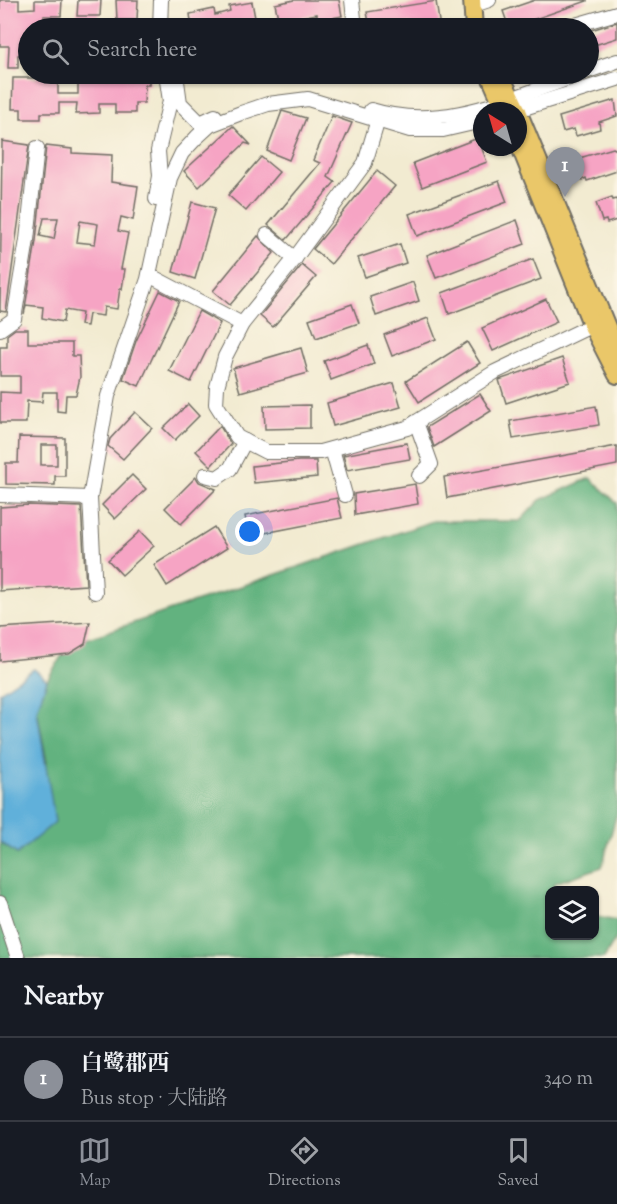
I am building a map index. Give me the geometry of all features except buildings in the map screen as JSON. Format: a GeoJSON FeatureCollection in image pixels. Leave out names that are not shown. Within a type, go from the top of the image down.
{"type":"FeatureCollection","features":[{"type":"Feature","properties":{"kind":"main road"},"geometry":{"type":"LineString","coordinates":[[476,18],[480,1]]}},
{"type":"Feature","properties":{"kind":"main road"},"geometry":{"type":"LineString","coordinates":[[480,1],[481,18]]}},
{"type":"Feature","properties":{"kind":"main road"},"geometry":{"type":"LineString","coordinates":[[496,84],[508,102]]}},
{"type":"Feature","properties":{"kind":"main road"},"geometry":{"type":"LineString","coordinates":[[504,84],[510,102]]}},
{"type":"Feature","properties":{"kind":"main road"},"geometry":{"type":"LineString","coordinates":[[527,145],[617,375]]}},
{"type":"Feature","properties":{"kind":"main road"},"geometry":{"type":"LineString","coordinates":[[524,156],[598,322],[617,351]]}},
{"type":"Feature","properties":{"kind":"street"},"geometry":{"type":"LineString","coordinates":[[160,18],[161,0]]}},
{"type":"Feature","properties":{"kind":"street"},"geometry":{"type":"LineString","coordinates":[[168,0],[169,18]]}},
{"type":"Feature","properties":{"kind":"street"},"geometry":{"type":"LineString","coordinates":[[352,0],[355,18]]}},
{"type":"Feature","properties":{"kind":"street"},"geometry":{"type":"LineString","coordinates":[[599,18],[617,13]]}},
{"type":"Feature","properties":{"kind":"street"},"geometry":{"type":"LineString","coordinates":[[599,68],[617,62]]}},
{"type":"Feature","properties":{"kind":"street"},"geometry":{"type":"LineString","coordinates":[[599,84],[617,79]]}},
{"type":"Feature","properties":{"kind":"street"},"geometry":{"type":"LineString","coordinates":[[95,592],[86,498],[91,440],[140,276],[160,176],[158,151],[161,130],[170,101],[167,84]]}},
{"type":"Feature","properties":{"kind":"street"},"geometry":{"type":"LineString","coordinates":[[177,84],[180,103],[200,123],[240,104],[287,93],[308,92],[410,130],[443,130],[473,123]]}},
{"type":"Feature","properties":{"kind":"street"},"geometry":{"type":"LineString","coordinates":[[524,102],[561,84]]}},
{"type":"Feature","properties":{"kind":"street"},"geometry":{"type":"LineString","coordinates":[[527,104],[599,84]]}},
{"type":"Feature","properties":{"kind":"street"},"geometry":{"type":"LineString","coordinates":[[86,498],[108,396],[148,275],[170,178],[182,153],[201,133],[210,125],[241,113],[268,105],[308,99],[379,117],[441,116],[473,112]]}},
{"type":"Feature","properties":{"kind":"street"},"geometry":{"type":"LineString","coordinates":[[170,101],[201,133]]}},
{"type":"Feature","properties":{"kind":"street"},"geometry":{"type":"LineString","coordinates":[[379,117],[365,163],[295,259],[242,324],[225,357],[217,387],[216,404],[237,437],[266,452],[320,452],[407,428],[495,372],[598,322]]}},
{"type":"Feature","properties":{"kind":"street"},"geometry":{"type":"LineString","coordinates":[[0,329],[14,318],[27,240],[37,148]]}},
{"type":"Feature","properties":{"kind":"street"},"geometry":{"type":"LineString","coordinates":[[267,235],[295,259]]}},
{"type":"Feature","properties":{"kind":"street"},"geometry":{"type":"LineString","coordinates":[[148,275],[242,324]]}},
{"type":"Feature","properties":{"kind":"street"},"geometry":{"type":"LineString","coordinates":[[416,422],[431,464],[419,476]]}},
{"type":"Feature","properties":{"kind":"street"},"geometry":{"type":"LineString","coordinates":[[205,475],[217,478],[230,469],[245,441]]}},
{"type":"Feature","properties":{"kind":"street"},"geometry":{"type":"LineString","coordinates":[[332,449],[345,495]]}},
{"type":"Feature","properties":{"kind":"street"},"geometry":{"type":"LineString","coordinates":[[0,495],[86,498]]}},
{"type":"Feature","properties":{"kind":"street"},"geometry":{"type":"LineString","coordinates":[[0,903],[18,958]]}},
{"type":"Feature","properties":{"kind":"green space"},"geometry":{"type":"Polygon","coordinates":[[[590,478],[617,503],[617,813],[602,867],[555,883],[555,886],[545,886],[545,940],[599,940],[599,917],[617,920],[617,937],[604,958],[0,958],[0,842],[17,854],[47,763],[37,710],[47,680],[68,645],[433,521],[520,521],[540,500],[590,478]]]}},
{"type":"Feature","properties":{"kind":"water"},"geometry":{"type":"Polygon","coordinates":[[[34,669],[47,680],[37,710],[55,822],[17,854],[0,842],[0,692],[34,669]]]}},
{"type":"Feature","properties":{"kind":"place","name":"白鹭郡西"},"geometry":{"type":"Point","coordinates":[565,197]}}]}
